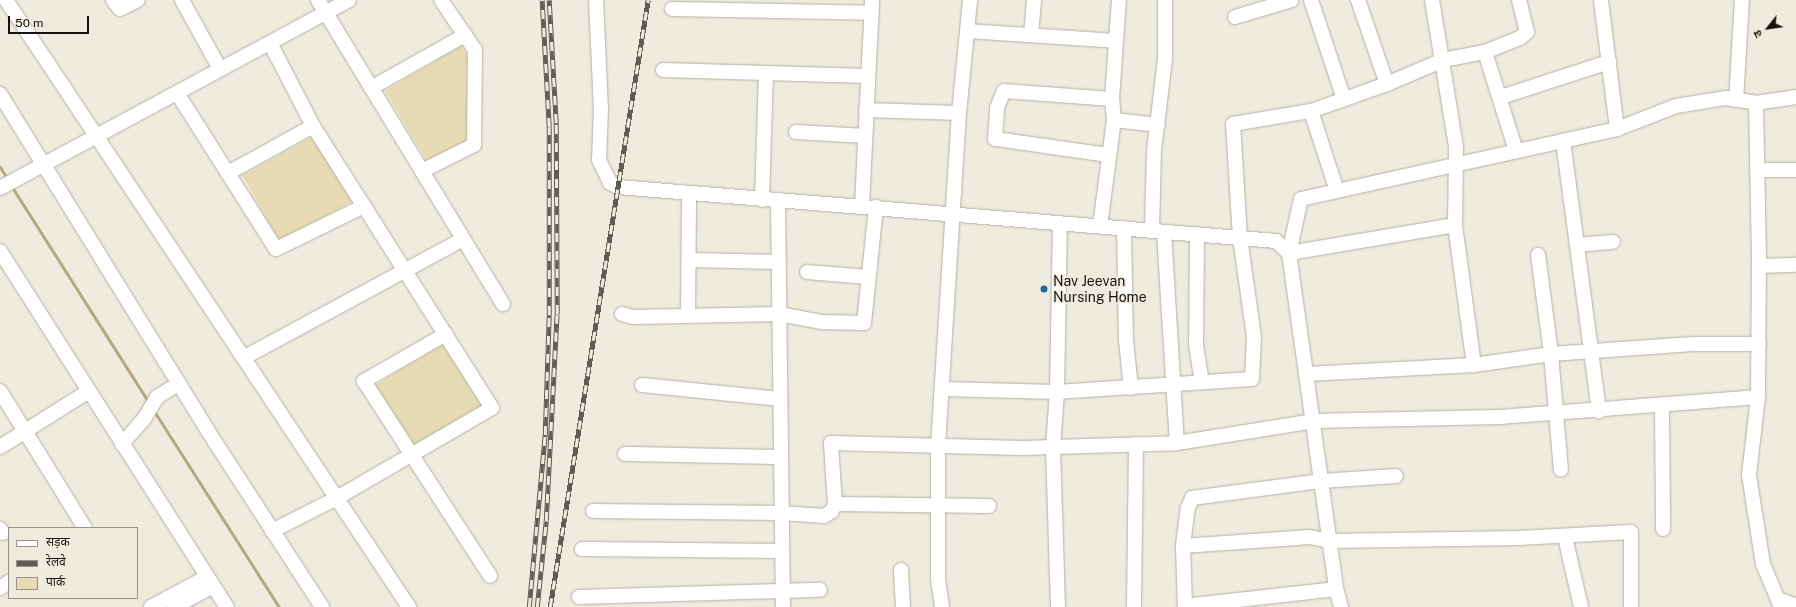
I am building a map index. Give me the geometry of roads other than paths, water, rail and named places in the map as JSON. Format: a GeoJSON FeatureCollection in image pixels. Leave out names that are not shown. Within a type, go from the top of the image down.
{"type":"FeatureCollection","features":[{"type":"Feature","properties":{"kind":"street"},"geometry":{"type":"LineString","coordinates":[[6,0],[409,607]]}},
{"type":"Feature","properties":{"kind":"street"},"geometry":{"type":"LineString","coordinates":[[113,0],[120,9],[138,0]]}},
{"type":"Feature","properties":{"kind":"street"},"geometry":{"type":"LineString","coordinates":[[182,0],[220,69]]}},
{"type":"Feature","properties":{"kind":"street"},"geometry":{"type":"LineString","coordinates":[[318,0],[503,304]]}},
{"type":"Feature","properties":{"kind":"street"},"geometry":{"type":"LineString","coordinates":[[0,188],[349,0]]}},
{"type":"Feature","properties":{"kind":"street"},"geometry":{"type":"LineString","coordinates":[[422,171],[474,145],[475,50],[441,0]]}},
{"type":"Feature","properties":{"kind":"street"},"geometry":{"type":"LineString","coordinates":[[596,0],[601,109],[599,160],[610,183],[618,187],[762,200],[952,213],[1060,224],[1276,241],[1289,253]]}},
{"type":"Feature","properties":{"kind":"street"},"geometry":{"type":"LineString","coordinates":[[942,607],[938,578],[938,446],[959,112],[970,0]]}},
{"type":"Feature","properties":{"kind":"street"},"geometry":{"type":"LineString","coordinates":[[1030,35],[1034,0]]}},
{"type":"Feature","properties":{"kind":"street"},"geometry":{"type":"LineString","coordinates":[[1100,226],[1108,155],[1114,120],[1112,99],[1119,0]]}},
{"type":"Feature","properties":{"kind":"street"},"geometry":{"type":"LineString","coordinates":[[1166,0],[1164,59],[1158,126],[1154,151],[1158,231],[1174,385],[1177,444]]}},
{"type":"Feature","properties":{"kind":"street"},"geometry":{"type":"LineString","coordinates":[[1235,18],[1292,0]]}},
{"type":"Feature","properties":{"kind":"street"},"geometry":{"type":"LineString","coordinates":[[1311,0],[1344,99]]}},
{"type":"Feature","properties":{"kind":"street"},"geometry":{"type":"LineString","coordinates":[[1358,0],[1387,84]]}},
{"type":"Feature","properties":{"kind":"street"},"geometry":{"type":"LineString","coordinates":[[1432,0],[1456,147],[1455,224],[1474,365]]}},
{"type":"Feature","properties":{"kind":"street"},"geometry":{"type":"LineString","coordinates":[[942,389],[1057,392],[1252,379],[1254,337],[1240,238],[1233,124],[1311,111],[1387,84],[1443,60],[1485,52],[1527,34],[1519,0]]}},
{"type":"Feature","properties":{"kind":"street"},"geometry":{"type":"LineString","coordinates":[[1601,0],[1617,129]]}},
{"type":"Feature","properties":{"kind":"street"},"geometry":{"type":"LineString","coordinates":[[1736,100],[1742,0]]}},
{"type":"Feature","properties":{"kind":"street"},"geometry":{"type":"LineString","coordinates":[[672,9],[708,5],[872,6],[862,206]]}},
{"type":"Feature","properties":{"kind":"street"},"geometry":{"type":"LineString","coordinates":[[967,31],[1116,41]]}},
{"type":"Feature","properties":{"kind":"street"},"geometry":{"type":"LineString","coordinates":[[371,88],[465,35]]}},
{"type":"Feature","properties":{"kind":"street"},"geometry":{"type":"LineString","coordinates":[[270,43],[313,126],[492,408],[337,498],[272,531]]}},
{"type":"Feature","properties":{"kind":"street"},"geometry":{"type":"LineString","coordinates":[[1485,52],[1501,97],[1516,151]]}},
{"type":"Feature","properties":{"kind":"street"},"geometry":{"type":"LineString","coordinates":[[1501,97],[1609,62]]}},
{"type":"Feature","properties":{"kind":"street"},"geometry":{"type":"LineString","coordinates":[[663,70],[868,76]]}},
{"type":"Feature","properties":{"kind":"street"},"geometry":{"type":"LineString","coordinates":[[762,200],[766,73]]}},
{"type":"Feature","properties":{"kind":"street"},"geometry":{"type":"LineString","coordinates":[[1108,155],[995,139],[997,108],[1004,91],[1112,99]]}},
{"type":"Feature","properties":{"kind":"street"},"geometry":{"type":"LineString","coordinates":[[177,93],[276,249],[364,206]]}},
{"type":"Feature","properties":{"kind":"street"},"geometry":{"type":"LineString","coordinates":[[0,94],[42,165],[179,384],[322,607]]}},
{"type":"Feature","properties":{"kind":"street"},"geometry":{"type":"LineString","coordinates":[[1341,607],[1336,589],[1314,421],[1289,253],[1301,199],[1617,129],[1676,106],[1726,98],[1756,103],[1796,97]]}},
{"type":"Feature","properties":{"kind":"street"},"geometry":{"type":"LineString","coordinates":[[1756,103],[1759,170],[1758,397],[1749,475],[1763,564],[1779,603],[1796,606]]}},
{"type":"Feature","properties":{"kind":"street"},"geometry":{"type":"LineString","coordinates":[[866,110],[959,112]]}},
{"type":"Feature","properties":{"kind":"street"},"geometry":{"type":"LineString","coordinates":[[1311,111],[1337,190]]}},
{"type":"Feature","properties":{"kind":"street"},"geometry":{"type":"LineString","coordinates":[[1114,120],[1158,126]]}},
{"type":"Feature","properties":{"kind":"street"},"geometry":{"type":"LineString","coordinates":[[228,173],[313,126]]}},
{"type":"Feature","properties":{"kind":"street"},"geometry":{"type":"LineString","coordinates":[[796,132],[865,136]]}},
{"type":"Feature","properties":{"kind":"street"},"geometry":{"type":"LineString","coordinates":[[1563,141],[1599,412]]}},
{"type":"Feature","properties":{"kind":"street"},"geometry":{"type":"LineString","coordinates":[[1759,170],[1796,170]]}},
{"type":"Feature","properties":{"kind":"street"},"geometry":{"type":"LineString","coordinates":[[688,316],[689,194]]}},
{"type":"Feature","properties":{"kind":"street"},"geometry":{"type":"LineString","coordinates":[[778,201],[783,607]]}},
{"type":"Feature","properties":{"kind":"street"},"geometry":{"type":"LineString","coordinates":[[622,314],[633,317],[779,314],[822,322],[864,323],[876,207]]}},
{"type":"Feature","properties":{"kind":"street"},"geometry":{"type":"LineString","coordinates":[[1058,607],[1053,447],[1057,392],[1060,224]]}},
{"type":"Feature","properties":{"kind":"street"},"geometry":{"type":"LineString","coordinates":[[1289,253],[1455,224]]}},
{"type":"Feature","properties":{"kind":"street"},"geometry":{"type":"LineString","coordinates":[[1124,228],[1126,340],[1131,388]]}},
{"type":"Feature","properties":{"kind":"street"},"geometry":{"type":"LineString","coordinates":[[1197,234],[1196,345],[1202,382]]}},
{"type":"Feature","properties":{"kind":"street"},"geometry":{"type":"LineString","coordinates":[[244,357],[463,239]]}},
{"type":"Feature","properties":{"kind":"street"},"geometry":{"type":"LineString","coordinates":[[1577,245],[1613,242]]}},
{"type":"Feature","properties":{"kind":"street"},"geometry":{"type":"LineString","coordinates":[[0,251],[227,607]]}},
{"type":"Feature","properties":{"kind":"street"},"geometry":{"type":"LineString","coordinates":[[1538,255],[1551,354],[1561,470]]}},
{"type":"Feature","properties":{"kind":"street"},"geometry":{"type":"LineString","coordinates":[[688,260],[778,262]]}},
{"type":"Feature","properties":{"kind":"street"},"geometry":{"type":"LineString","coordinates":[[1759,266],[1796,265]]}},
{"type":"Feature","properties":{"kind":"street"},"geometry":{"type":"LineString","coordinates":[[807,272],[868,277]]}},
{"type":"Feature","properties":{"kind":"street"},"geometry":{"type":"LineString","coordinates":[[446,334],[364,381],[490,576]]}},
{"type":"Feature","properties":{"kind":"street"},"geometry":{"type":"LineString","coordinates":[[1307,374],[1474,365],[1591,350],[1693,344],[1758,344]]}},
{"type":"Feature","properties":{"kind":"street"},"geometry":{"type":"LineString","coordinates":[[122,444],[144,419],[157,397],[179,384]]}},
{"type":"Feature","properties":{"kind":"street"},"geometry":{"type":"LineString","coordinates":[[642,385],[780,399]]}},
{"type":"Feature","properties":{"kind":"street"},"geometry":{"type":"LineString","coordinates":[[0,391],[84,527]]}},
{"type":"Feature","properties":{"kind":"street"},"geometry":{"type":"LineString","coordinates":[[0,447],[89,391]]}},
{"type":"Feature","properties":{"kind":"street"},"geometry":{"type":"LineString","coordinates":[[593,511],[781,513],[824,516],[832,511],[835,504],[831,443],[1053,447],[1177,444],[1314,421],[1599,412],[1758,397]]}},
{"type":"Feature","properties":{"kind":"street"},"geometry":{"type":"LineString","coordinates":[[1662,406],[1663,529]]}},
{"type":"Feature","properties":{"kind":"street"},"geometry":{"type":"LineString","coordinates":[[1134,607],[1136,444]]}},
{"type":"Feature","properties":{"kind":"street"},"geometry":{"type":"LineString","coordinates":[[626,454],[781,457]]}},
{"type":"Feature","properties":{"kind":"street"},"geometry":{"type":"LineString","coordinates":[[1336,589],[1185,607],[1183,546],[1188,508],[1192,498],[1322,481],[1396,476]]}},
{"type":"Feature","properties":{"kind":"street"},"geometry":{"type":"LineString","coordinates":[[835,504],[989,506]]}},
{"type":"Feature","properties":{"kind":"street"},"geometry":{"type":"LineString","coordinates":[[1183,546],[1310,537],[1329,541],[1566,537],[1631,532],[1631,607]]}},
{"type":"Feature","properties":{"kind":"street"},"geometry":{"type":"LineString","coordinates":[[1566,537],[1581,607]]}},
{"type":"Feature","properties":{"kind":"street"},"geometry":{"type":"LineString","coordinates":[[582,549],[782,551]]}},
{"type":"Feature","properties":{"kind":"street"},"geometry":{"type":"LineString","coordinates":[[901,570],[903,607]]}},
{"type":"Feature","properties":{"kind":"street"},"geometry":{"type":"LineString","coordinates":[[151,607],[210,582]]}},
{"type":"Feature","properties":{"kind":"street"},"geometry":{"type":"LineString","coordinates":[[174,607],[210,582]]}},
{"type":"Feature","properties":{"kind":"street"},"geometry":{"type":"LineString","coordinates":[[579,597],[820,590]]}},
{"type":"Feature","properties":{"kind":"waterway"},"geometry":{"type":"LineString","coordinates":[[0,167],[8,180]]}},
{"type":"Feature","properties":{"kind":"waterway"},"geometry":{"type":"LineString","coordinates":[[12,187],[149,403]]}},
{"type":"Feature","properties":{"kind":"waterway"},"geometry":{"type":"LineString","coordinates":[[154,411],[279,607]]}},
{"type":"Feature","properties":{"kind":"railway"},"geometry":{"type":"LineString","coordinates":[[529,607],[545,435],[549,315],[549,127],[542,0]]}},
{"type":"Feature","properties":{"kind":"railway"},"geometry":{"type":"LineString","coordinates":[[537,607],[546,521],[557,314],[556,123],[549,0]]}},
{"type":"Feature","properties":{"kind":"railway"},"geometry":{"type":"LineString","coordinates":[[550,607],[648,0]]}},
{"type":"Feature","properties":{"kind":"place","name":"Nav Jeevan Nursing Home"},"geometry":{"type":"Point","coordinates":[1044,289]}}]}
